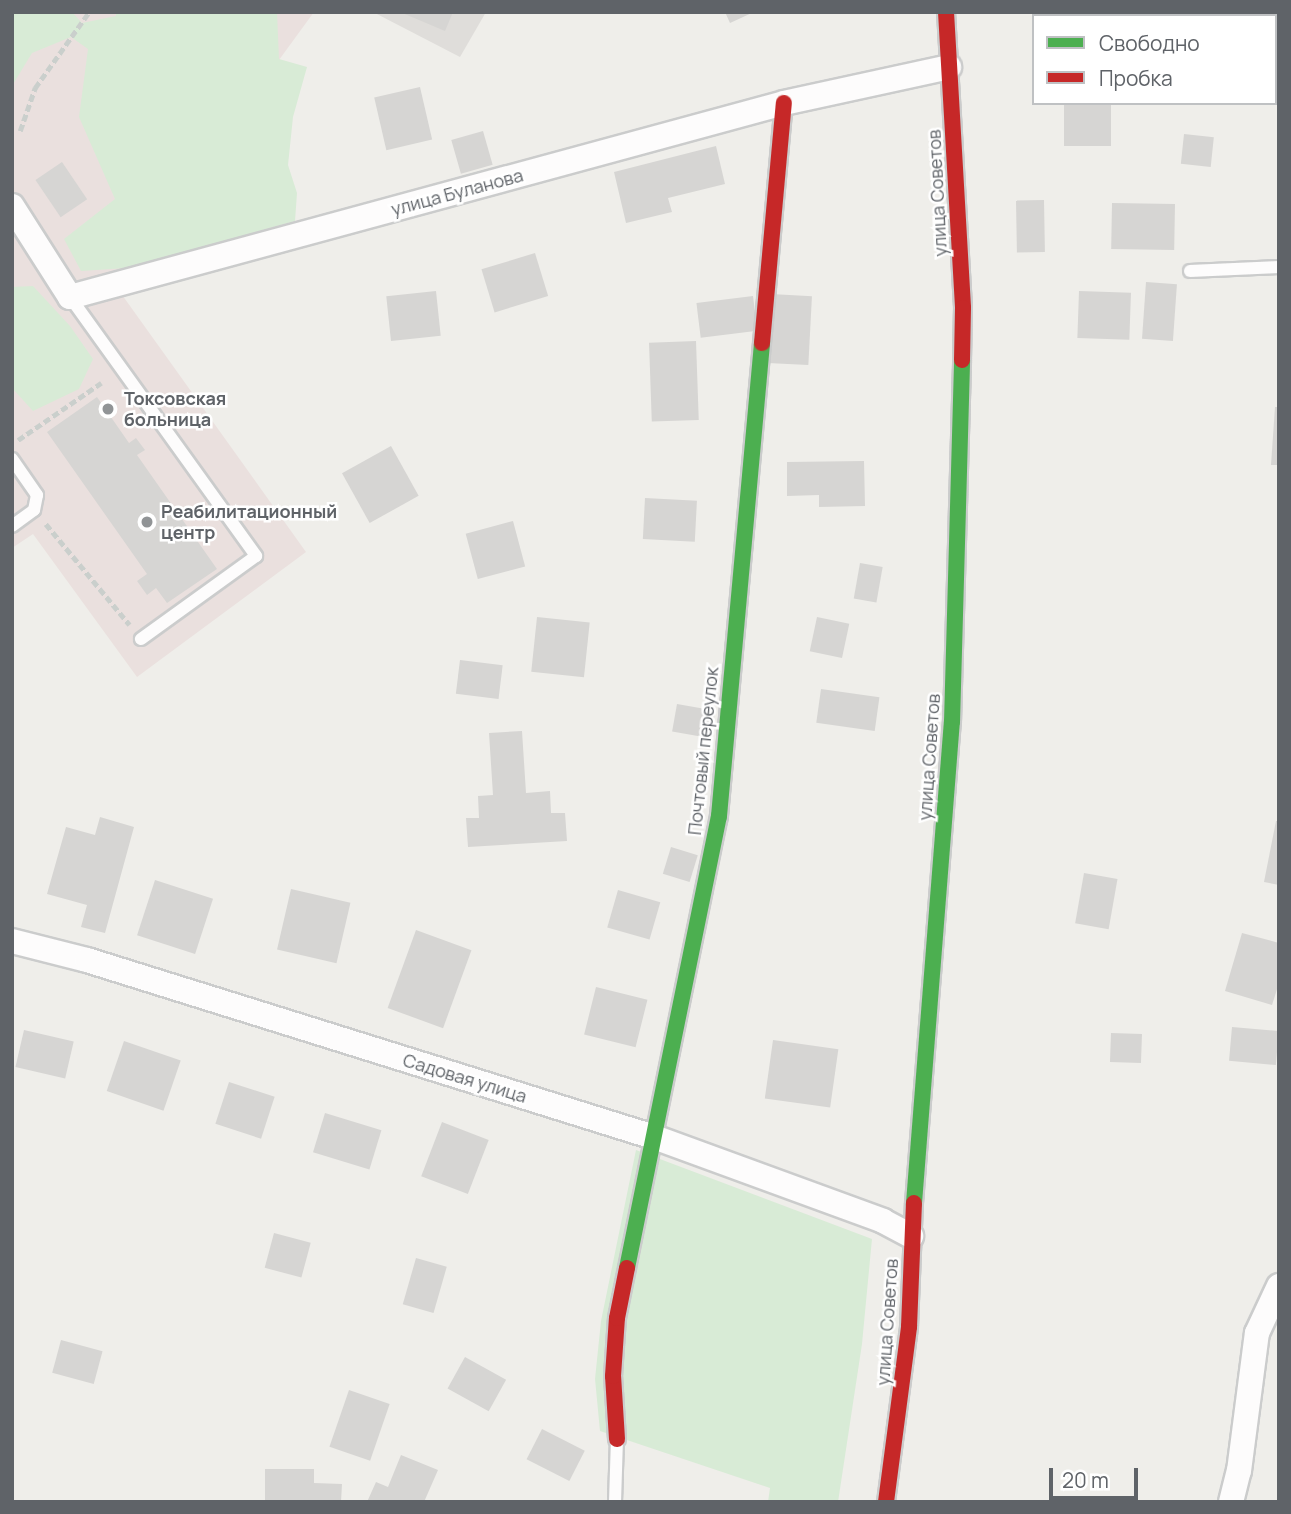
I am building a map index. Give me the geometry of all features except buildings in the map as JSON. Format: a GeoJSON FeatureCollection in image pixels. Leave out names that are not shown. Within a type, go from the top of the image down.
{"type":"FeatureCollection","features":[{"type":"Feature","properties":{"kind":"main road","name":"улица Советов"},"geometry":{"type":"LineString","coordinates":[[886,1502],[909,1327],[911,1236],[952,709],[963,308],[946,12]]}},
{"type":"Feature","properties":{"kind":"main road","name":"Почтовый переулок"},"geometry":{"type":"LineString","coordinates":[[617,1438],[613,1376],[617,1318],[719,816],[784,103]]}},
{"type":"Feature","properties":{"kind":"street","name":"улица Буланова"},"geometry":{"type":"LineString","coordinates":[[70,297],[784,103],[950,66]]}},
{"type":"Feature","properties":{"kind":"street"},"geometry":{"type":"LineString","coordinates":[[12,206],[70,297]]}},
{"type":"Feature","properties":{"kind":"street","name":"Садовая улица"},"geometry":{"type":"LineString","coordinates":[[12,941],[100,964],[654,1136],[883,1221],[911,1236]]}},
{"type":"Feature","properties":{"kind":"street"},"geometry":{"type":"LineString","coordinates":[[1231,1502],[1239,1471],[1256,1333],[1279,1286]]}},
{"type":"Feature","properties":{"kind":"lane"},"geometry":{"type":"LineString","coordinates":[[1189,271],[1279,267]]}},
{"type":"Feature","properties":{"kind":"lane"},"geometry":{"type":"LineString","coordinates":[[70,297],[256,556],[141,639]]}},
{"type":"Feature","properties":{"kind":"lane"},"geometry":{"type":"LineString","coordinates":[[12,459],[37,495],[34,510],[12,526]]}},
{"type":"Feature","properties":{"kind":"lane"},"geometry":{"type":"LineString","coordinates":[[615,1502],[617,1438]]}},
{"type":"Feature","properties":{"kind":"path"},"geometry":{"type":"LineString","coordinates":[[20,131],[35,88],[89,12]]}},
{"type":"Feature","properties":{"kind":"path"},"geometry":{"type":"LineString","coordinates":[[12,444],[101,383]]}},
{"type":"Feature","properties":{"kind":"path"},"geometry":{"type":"LineString","coordinates":[[34,510],[141,639]]}},
{"type":"Feature","properties":{"kind":"shaded area","name":"Токсовская больница"},"geometry":{"type":"Polygon","coordinates":[[[12,12],[314,12],[115,285],[306,552],[137,677],[33,534],[12,548],[12,12]]]}},
{"type":"Feature","properties":{"kind":"shaded area"},"geometry":{"type":"Polygon","coordinates":[[[373,12],[486,12],[460,57],[373,12]]]}},
{"type":"Feature","properties":{"kind":"green space"},"geometry":{"type":"Polygon","coordinates":[[[12,12],[72,12],[82,23],[116,16],[116,12],[277,12],[279,59],[307,67],[293,117],[288,165],[297,193],[295,221],[127,268],[81,271],[64,239],[115,199],[79,117],[88,49],[71,37],[32,53],[12,86],[12,12]]]}},
{"type":"Feature","properties":{"kind":"green space"},"geometry":{"type":"Polygon","coordinates":[[[33,286],[70,326],[93,359],[79,389],[33,411],[12,388],[12,287],[33,286]]]}},
{"type":"Feature","properties":{"kind":"green space"},"geometry":{"type":"Polygon","coordinates":[[[636,1150],[872,1239],[862,1344],[838,1502],[768,1502],[770,1488],[600,1431],[595,1379],[601,1321],[636,1150]]]}},
{"type":"Feature","properties":{"kind":"traffic: fast"},"geometry":{"type":"LineString","coordinates":[[627,1268],[719,816],[762,343]]}},
{"type":"Feature","properties":{"kind":"traffic: fast"},"geometry":{"type":"LineString","coordinates":[[914,1203],[952,722],[962,360]]}},
{"type":"Feature","properties":{"kind":"traffic: jam"},"geometry":{"type":"LineString","coordinates":[[946,12],[963,308],[962,360]]}},
{"type":"Feature","properties":{"kind":"traffic: jam"},"geometry":{"type":"LineString","coordinates":[[762,343],[784,103]]}},
{"type":"Feature","properties":{"kind":"traffic: jam"},"geometry":{"type":"LineString","coordinates":[[886,1502],[909,1327],[914,1203]]}},
{"type":"Feature","properties":{"kind":"traffic: jam"},"geometry":{"type":"LineString","coordinates":[[617,1439],[613,1376],[617,1318],[627,1268]]}},
{"type":"Feature","properties":{"kind":"place","name":"Токсовская больница"},"geometry":{"type":"Point","coordinates":[108,409]}},
{"type":"Feature","properties":{"kind":"place","name":"Реабилитационный центр"},"geometry":{"type":"Point","coordinates":[147,522]}}]}
